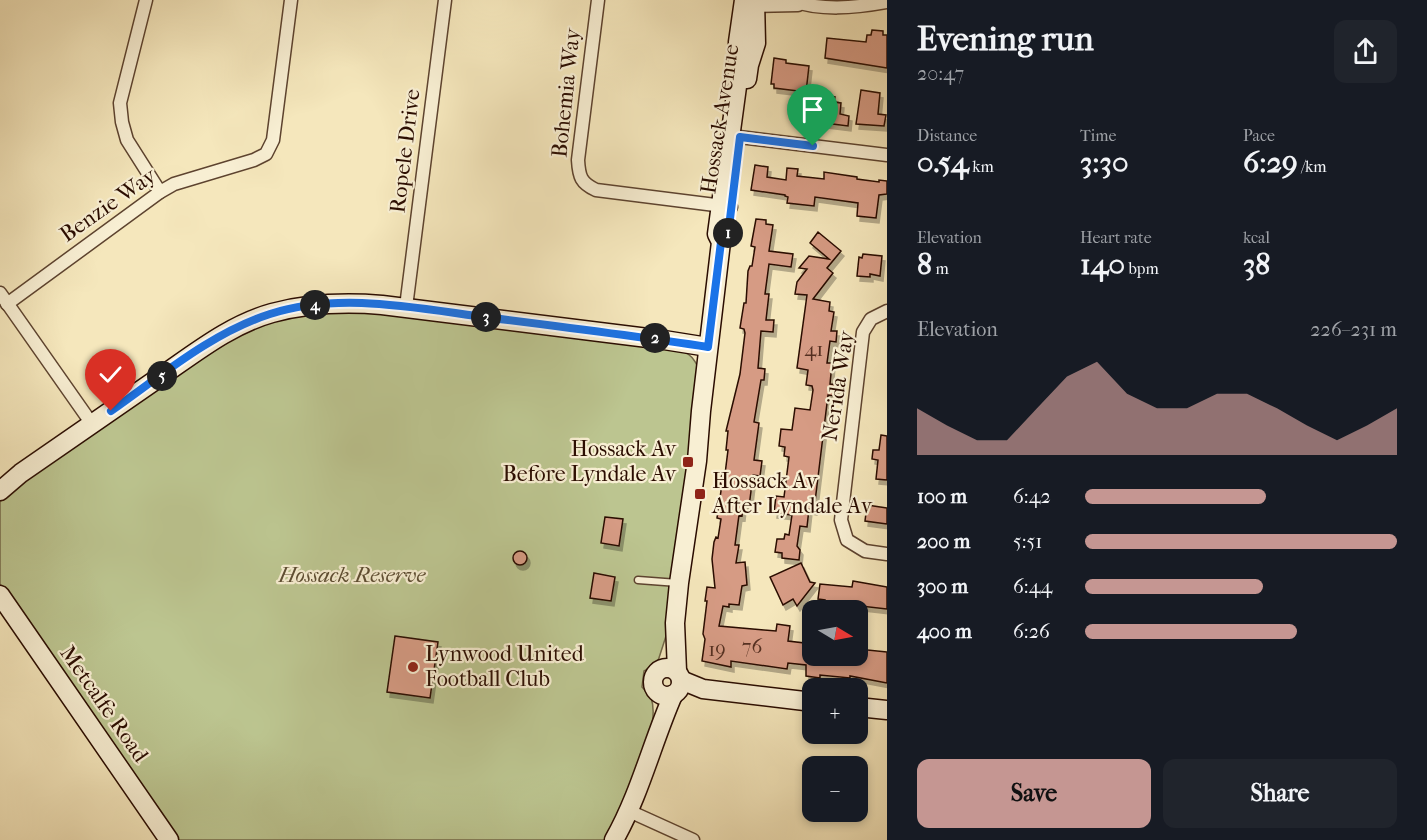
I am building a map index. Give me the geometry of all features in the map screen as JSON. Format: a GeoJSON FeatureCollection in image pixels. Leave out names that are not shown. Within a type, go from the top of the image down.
{"type":"FeatureCollection","features":[{"type":"Feature","properties":{"kind":"street"},"geometry":{"type":"LineString","coordinates":[[146,0],[120,103],[127,140],[160,192]]}},
{"type":"Feature","properties":{"kind":"street","name":"Benzie Way"},"geometry":{"type":"LineString","coordinates":[[4,299],[174,184],[254,160],[266,153],[273,140],[291,0]]}},
{"type":"Feature","properties":{"kind":"street","name":"Ropele Drive"},"geometry":{"type":"LineString","coordinates":[[406,307],[446,0]]}},
{"type":"Feature","properties":{"kind":"street","name":"Bohemia Way"},"geometry":{"type":"LineString","coordinates":[[598,0],[578,160],[583,182],[596,190],[726,206]]}},
{"type":"Feature","properties":{"kind":"street"},"geometry":{"type":"LineString","coordinates":[[789,0],[802,4]]}},
{"type":"Feature","properties":{"kind":"street"},"geometry":{"type":"LineString","coordinates":[[750,3],[802,4],[830,8],[887,2]]}},
{"type":"Feature","properties":{"kind":"street","name":"Hossack Avenue"},"geometry":{"type":"LineString","coordinates":[[614,840],[629,811],[652,753],[672,684],[679,583],[697,461],[721,242],[717,234],[726,206],[735,136],[738,42],[750,3]]}},
{"type":"Feature","properties":{"kind":"street"},"geometry":{"type":"LineString","coordinates":[[735,136],[887,155]]}},
{"type":"Feature","properties":{"kind":"street"},"geometry":{"type":"LineString","coordinates":[[4,299],[92,423]]}},
{"type":"Feature","properties":{"kind":"street"},"geometry":{"type":"LineString","coordinates":[[0,491],[21,473],[222,334],[271,314],[319,304],[350,302],[406,307],[708,347]]}},
{"type":"Feature","properties":{"kind":"street","name":"Nerida Way"},"geometry":{"type":"LineString","coordinates":[[887,310],[871,319],[863,332],[841,520],[847,540],[865,551],[887,554]]}},
{"type":"Feature","properties":{"kind":"street","name":"Metcalfe Road"},"geometry":{"type":"LineString","coordinates":[[0,595],[169,840]]}},
{"type":"Feature","properties":{"kind":"street"},"geometry":{"type":"LineString","coordinates":[[672,684],[802,701]]}},
{"type":"Feature","properties":{"kind":"street"},"geometry":{"type":"LineString","coordinates":[[868,708],[887,710]]}},
{"type":"Feature","properties":{"kind":"street"},"geometry":{"type":"LineString","coordinates":[[629,811],[693,840]]}},
{"type":"Feature","properties":{"kind":"lane"},"geometry":{"type":"LineString","coordinates":[[638,580],[679,583]]}},
{"type":"Feature","properties":{"kind":"green space","name":"Hossack Reserve"},"geometry":{"type":"Polygon","coordinates":[[[348,308],[683,351],[698,367],[679,546],[667,633],[657,664],[644,671],[642,687],[651,698],[653,712],[651,729],[630,791],[605,840],[174,840],[0,584],[0,502],[12,489],[229,339],[260,324],[292,315],[348,308]]]}},
{"type":"Feature","properties":{"kind":"building"},"geometry":{"type":"Polygon","coordinates":[[[872,30],[883,31],[883,35],[887,35],[887,68],[825,58],[827,38],[866,42],[867,35],[871,35],[872,30]]]}},
{"type":"Feature","properties":{"kind":"building"},"geometry":{"type":"Polygon","coordinates":[[[774,58],[786,60],[786,63],[809,66],[806,92],[774,88],[774,84],[771,84],[774,58]]]}},
{"type":"Feature","properties":{"kind":"building"},"geometry":{"type":"Polygon","coordinates":[[[861,90],[880,93],[878,114],[886,115],[884,126],[856,124],[861,90]]]}},
{"type":"Feature","properties":{"kind":"building"},"geometry":{"type":"Polygon","coordinates":[[[821,95],[835,97],[834,102],[841,103],[840,114],[849,116],[848,126],[817,122],[821,95]]]}},
{"type":"Feature","properties":{"kind":"building"},"geometry":{"type":"Polygon","coordinates":[[[755,165],[768,167],[767,177],[786,180],[787,168],[798,169],[797,176],[824,179],[824,172],[857,177],[857,179],[887,181],[887,194],[879,195],[876,218],[857,216],[858,203],[815,197],[814,206],[787,203],[788,197],[785,195],[751,190],[755,165]]]}},
{"type":"Feature","properties":{"kind":"building"},"geometry":{"type":"Polygon","coordinates":[[[756,219],[766,220],[766,224],[773,225],[769,251],[793,254],[791,267],[769,264],[765,294],[769,294],[766,320],[774,320],[773,332],[761,331],[758,368],[765,369],[754,422],[759,423],[754,460],[762,461],[760,476],[753,475],[749,507],[743,507],[742,516],[739,515],[735,545],[739,545],[736,563],[745,562],[747,585],[742,586],[739,605],[723,606],[719,626],[776,631],[777,624],[790,626],[788,641],[802,643],[802,665],[788,663],[787,669],[731,661],[731,667],[702,661],[707,587],[715,588],[712,559],[721,519],[717,518],[722,484],[720,484],[722,474],[725,474],[728,450],[726,450],[728,431],[726,431],[740,374],[745,333],[744,329],[740,328],[744,303],[746,303],[748,271],[752,266],[755,247],[751,246],[756,219]]]}},
{"type":"Feature","properties":{"kind":"building"},"geometry":{"type":"Polygon","coordinates":[[[818,232],[841,251],[827,268],[833,273],[813,299],[830,302],[829,311],[834,312],[831,331],[837,331],[836,342],[830,341],[827,363],[832,363],[830,384],[837,385],[835,396],[828,395],[814,510],[809,509],[807,527],[800,526],[797,546],[800,550],[799,560],[782,558],[782,553],[775,552],[777,539],[784,539],[785,534],[789,535],[792,515],[774,513],[776,496],[784,497],[789,457],[784,456],[785,447],[779,446],[781,429],[792,430],[795,408],[810,410],[813,390],[812,386],[806,385],[808,370],[797,368],[807,295],[795,294],[797,282],[807,269],[799,268],[809,256],[829,259],[810,243],[818,232]]]}},
{"type":"Feature","properties":{"kind":"building"},"geometry":{"type":"Polygon","coordinates":[[[863,254],[882,256],[880,276],[870,274],[870,277],[857,276],[859,257],[862,258],[863,254]]]}},
{"type":"Feature","properties":{"kind":"building"},"geometry":{"type":"Polygon","coordinates":[[[881,435],[887,436],[887,480],[876,479],[878,460],[872,459],[873,450],[879,450],[881,435]]]}},
{"type":"Feature","properties":{"kind":"building"},"geometry":{"type":"Polygon","coordinates":[[[867,505],[887,508],[887,524],[865,521],[867,505]]]}},
{"type":"Feature","properties":{"kind":"building"},"geometry":{"type":"Polygon","coordinates":[[[605,517],[623,519],[619,546],[601,543],[605,517]]]}},
{"type":"Feature","properties":{"kind":"building"},"geometry":{"type":"Polygon","coordinates":[[[517,551],[523,551],[527,558],[523,565],[517,565],[513,561],[513,555],[517,551]]]}},
{"type":"Feature","properties":{"kind":"building"},"geometry":{"type":"Polygon","coordinates":[[[801,563],[810,582],[815,583],[797,606],[793,599],[783,605],[770,577],[801,563]]]}},
{"type":"Feature","properties":{"kind":"building"},"geometry":{"type":"Polygon","coordinates":[[[594,573],[615,577],[611,601],[590,598],[594,573]]]}},
{"type":"Feature","properties":{"kind":"building"},"geometry":{"type":"Polygon","coordinates":[[[853,581],[887,587],[887,609],[868,607],[868,600],[818,599],[820,584],[852,587],[853,581]]]}},
{"type":"Feature","properties":{"kind":"building","name":"Lynwood United Football Club"},"geometry":{"type":"Polygon","coordinates":[[[395,636],[438,642],[430,698],[387,692],[395,636]]]}},
{"type":"Feature","properties":{"kind":"building"},"geometry":{"type":"Polygon","coordinates":[[[868,650],[887,652],[887,683],[850,676],[850,678],[820,675],[820,678],[806,676],[806,666],[868,666],[868,650]]]}},
{"type":"Feature","properties":{"kind":"place","name":"Hossack Av Before Lyndale Av"},"geometry":{"type":"Point","coordinates":[688,462]}},
{"type":"Feature","properties":{"kind":"place","name":"Hossack Av After Lyndale Av"},"geometry":{"type":"Point","coordinates":[700,494]}},
{"type":"Feature","properties":{"kind":"place","name":"Lynwood United Football Club"},"geometry":{"type":"Point","coordinates":[413,667]}},
{"type":"Feature","properties":{"kind":"route"},"geometry":{"type":"LineString","coordinates":[[111,411],[222,334],[271,314],[319,304],[350,302],[406,307],[708,347],[721,242],[728,235],[740,137],[813,146]]}}]}
